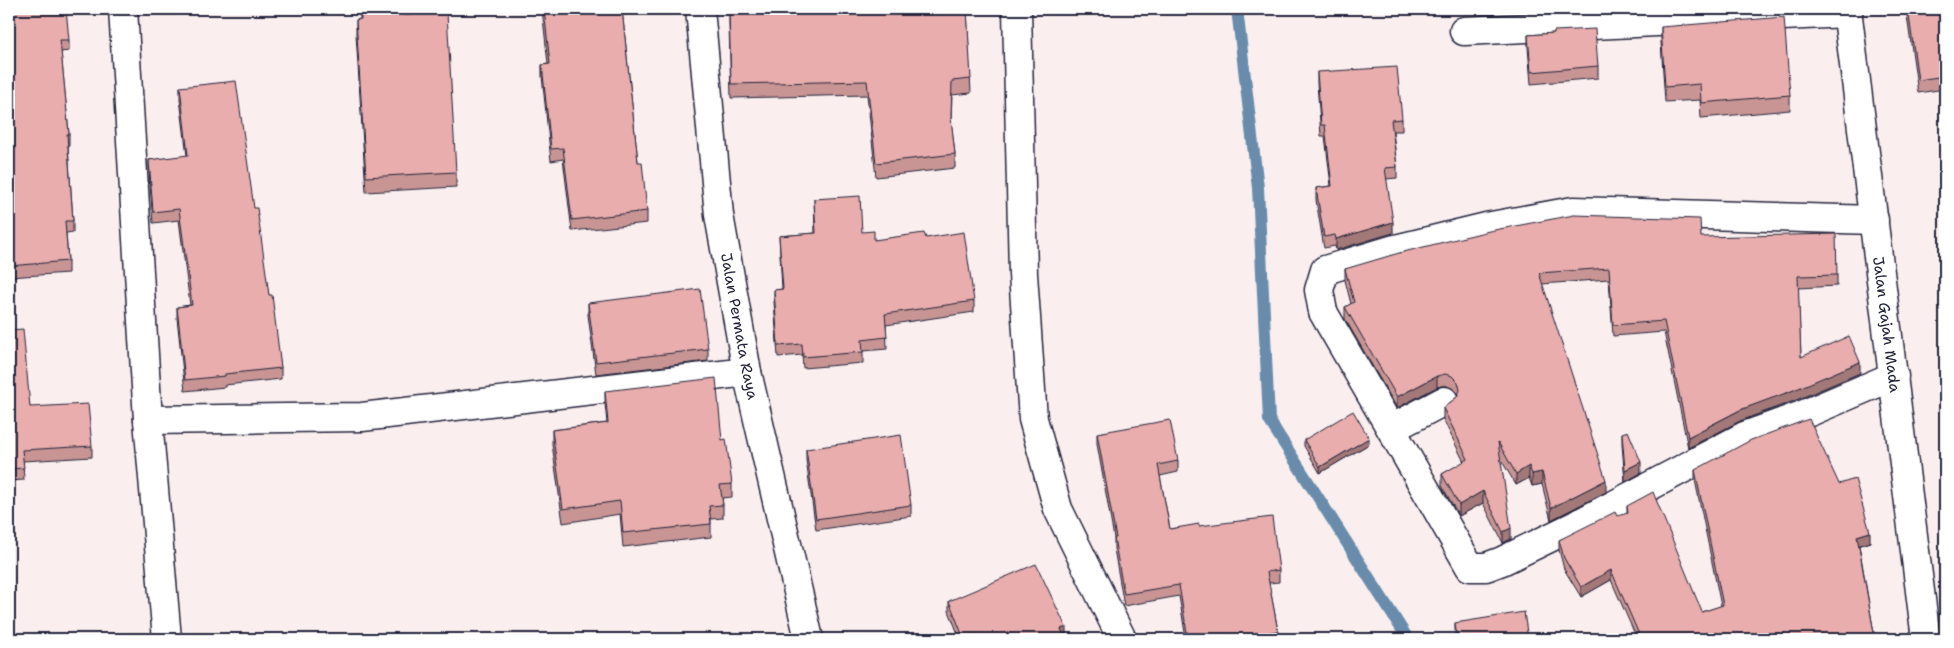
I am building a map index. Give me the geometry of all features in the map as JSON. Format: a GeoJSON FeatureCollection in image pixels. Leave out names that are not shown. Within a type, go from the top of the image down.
{"type":"FeatureCollection","features":[{"type":"Feature","properties":{"kind":"street"},"geometry":{"type":"LineString","coordinates":[[123,9],[148,420],[167,639]]}},
{"type":"Feature","properties":{"kind":"street","name":"Jalan Permata Raya"},"geometry":{"type":"LineString","coordinates":[[700,9],[718,215],[747,372],[809,639]]}},
{"type":"Feature","properties":{"kind":"street"},"geometry":{"type":"LineString","coordinates":[[1017,9],[1023,274],[1033,419],[1058,509],[1122,639]]}},
{"type":"Feature","properties":{"kind":"street"},"geometry":{"type":"LineString","coordinates":[[1464,31],[1848,11]]}},
{"type":"Feature","properties":{"kind":"street","name":"Jalan Gajah Mada"},"geometry":{"type":"LineString","coordinates":[[1848,11],[1926,639]]}},
{"type":"Feature","properties":{"kind":"street"},"geometry":{"type":"LineString","coordinates":[[1874,220],[1573,211],[1486,227],[1395,249],[1325,270],[1319,290],[1323,312],[1470,567],[1486,567],[1502,561],[1576,525],[1745,436],[1800,416],[1894,376]]}},
{"type":"Feature","properties":{"kind":"street"},"geometry":{"type":"LineString","coordinates":[[148,420],[362,417],[747,372]]}},
{"type":"Feature","properties":{"kind":"street"},"geometry":{"type":"LineString","coordinates":[[1390,430],[1444,401]]}},
{"type":"Feature","properties":{"kind":"building"},"geometry":{"type":"Polygon","coordinates":[[[9,9],[66,9],[69,40],[60,40],[69,134],[67,134],[73,221],[65,221],[68,261],[9,266],[9,9]]]}},
{"type":"Feature","properties":{"kind":"building"},"geometry":{"type":"Polygon","coordinates":[[[360,9],[405,9],[405,15],[447,13],[456,172],[366,177],[356,20],[361,19],[360,9]]]}},
{"type":"Feature","properties":{"kind":"building"},"geometry":{"type":"Polygon","coordinates":[[[544,9],[622,9],[638,162],[642,162],[647,211],[572,220],[563,148],[551,149],[542,65],[550,64],[544,9]]]}},
{"type":"Feature","properties":{"kind":"building"},"geometry":{"type":"Polygon","coordinates":[[[967,9],[971,79],[952,81],[951,118],[955,154],[876,163],[867,81],[731,84],[729,10],[967,9]]]}},
{"type":"Feature","properties":{"kind":"building"},"geometry":{"type":"Polygon","coordinates":[[[1908,9],[1945,9],[1945,76],[1918,80],[1908,9]]]}},
{"type":"Feature","properties":{"kind":"building"},"geometry":{"type":"Polygon","coordinates":[[[1784,17],[1790,95],[1701,103],[1700,84],[1665,87],[1661,27],[1784,17]]]}},
{"type":"Feature","properties":{"kind":"building"},"geometry":{"type":"Polygon","coordinates":[[[1595,29],[1598,66],[1531,72],[1528,35],[1554,33],[1554,31],[1595,29]]]}},
{"type":"Feature","properties":{"kind":"building"},"geometry":{"type":"Polygon","coordinates":[[[1397,67],[1402,119],[1391,120],[1397,167],[1385,168],[1393,222],[1336,239],[1335,235],[1324,237],[1316,188],[1332,186],[1325,125],[1321,125],[1317,72],[1397,67]]]}},
{"type":"Feature","properties":{"kind":"building"},"geometry":{"type":"Polygon","coordinates":[[[236,81],[254,208],[257,208],[269,295],[272,295],[281,368],[185,380],[177,307],[192,305],[179,209],[153,212],[149,160],[188,155],[180,87],[236,81]]]}},
{"type":"Feature","properties":{"kind":"building"},"geometry":{"type":"Polygon","coordinates":[[[860,196],[862,232],[874,231],[874,240],[924,233],[926,238],[964,232],[974,301],[885,314],[887,337],[862,340],[863,352],[803,357],[802,344],[778,346],[774,290],[783,289],[779,236],[816,233],[814,199],[860,196]]]}},
{"type":"Feature","properties":{"kind":"building"},"geometry":{"type":"Polygon","coordinates":[[[1574,215],[1700,219],[1701,237],[1836,234],[1837,275],[1798,276],[1801,357],[1849,336],[1860,362],[1740,410],[1688,437],[1664,321],[1613,325],[1609,268],[1539,273],[1606,480],[1551,508],[1542,472],[1532,474],[1529,466],[1516,474],[1498,442],[1511,528],[1503,532],[1483,491],[1459,505],[1442,474],[1468,459],[1443,408],[1457,397],[1460,390],[1458,382],[1452,376],[1445,374],[1437,376],[1397,397],[1345,307],[1354,302],[1345,269],[1399,253],[1489,231],[1574,215]]]}},
{"type":"Feature","properties":{"kind":"building"},"geometry":{"type":"Polygon","coordinates":[[[700,289],[708,349],[596,362],[588,303],[700,289]]]}},
{"type":"Feature","properties":{"kind":"building"},"geometry":{"type":"Polygon","coordinates":[[[23,329],[30,407],[88,404],[92,446],[22,450],[24,468],[9,469],[9,330],[23,329]]]}},
{"type":"Feature","properties":{"kind":"building"},"geometry":{"type":"Polygon","coordinates":[[[716,378],[722,440],[726,439],[732,484],[720,485],[723,505],[709,506],[711,524],[623,533],[620,501],[563,509],[552,430],[608,423],[605,391],[716,378]]]}},
{"type":"Feature","properties":{"kind":"building"},"geometry":{"type":"Polygon","coordinates":[[[1353,411],[1369,438],[1320,467],[1304,440],[1353,411]]]}},
{"type":"Feature","properties":{"kind":"building"},"geometry":{"type":"Polygon","coordinates":[[[1809,419],[1839,484],[1855,479],[1870,532],[1857,536],[1875,639],[1641,639],[1611,570],[1581,587],[1564,558],[1559,540],[1615,512],[1617,516],[1628,513],[1627,506],[1653,492],[1702,612],[1723,605],[1695,470],[1751,440],[1809,419]]]}},
{"type":"Feature","properties":{"kind":"building"},"geometry":{"type":"Polygon","coordinates":[[[1170,420],[1178,461],[1158,465],[1170,529],[1199,524],[1199,526],[1272,517],[1279,570],[1267,572],[1278,631],[1231,639],[1188,639],[1179,585],[1124,594],[1097,433],[1170,420]]]}},
{"type":"Feature","properties":{"kind":"building"},"geometry":{"type":"Polygon","coordinates":[[[1628,431],[1641,462],[1625,470],[1622,433],[1628,431]]]}},
{"type":"Feature","properties":{"kind":"building"},"geometry":{"type":"Polygon","coordinates":[[[901,435],[911,505],[816,519],[806,449],[901,435]]]}},
{"type":"Feature","properties":{"kind":"building"},"geometry":{"type":"Polygon","coordinates":[[[1036,564],[1066,627],[1061,629],[1066,639],[964,639],[949,601],[1036,564]]]}},
{"type":"Feature","properties":{"kind":"building"},"geometry":{"type":"Polygon","coordinates":[[[1524,612],[1528,639],[1457,639],[1455,623],[1524,612]]]}},
{"type":"Feature","properties":{"kind":"waterway"},"geometry":{"type":"LineString","coordinates":[[1237,9],[1258,188],[1269,420],[1408,639]]}}]}
